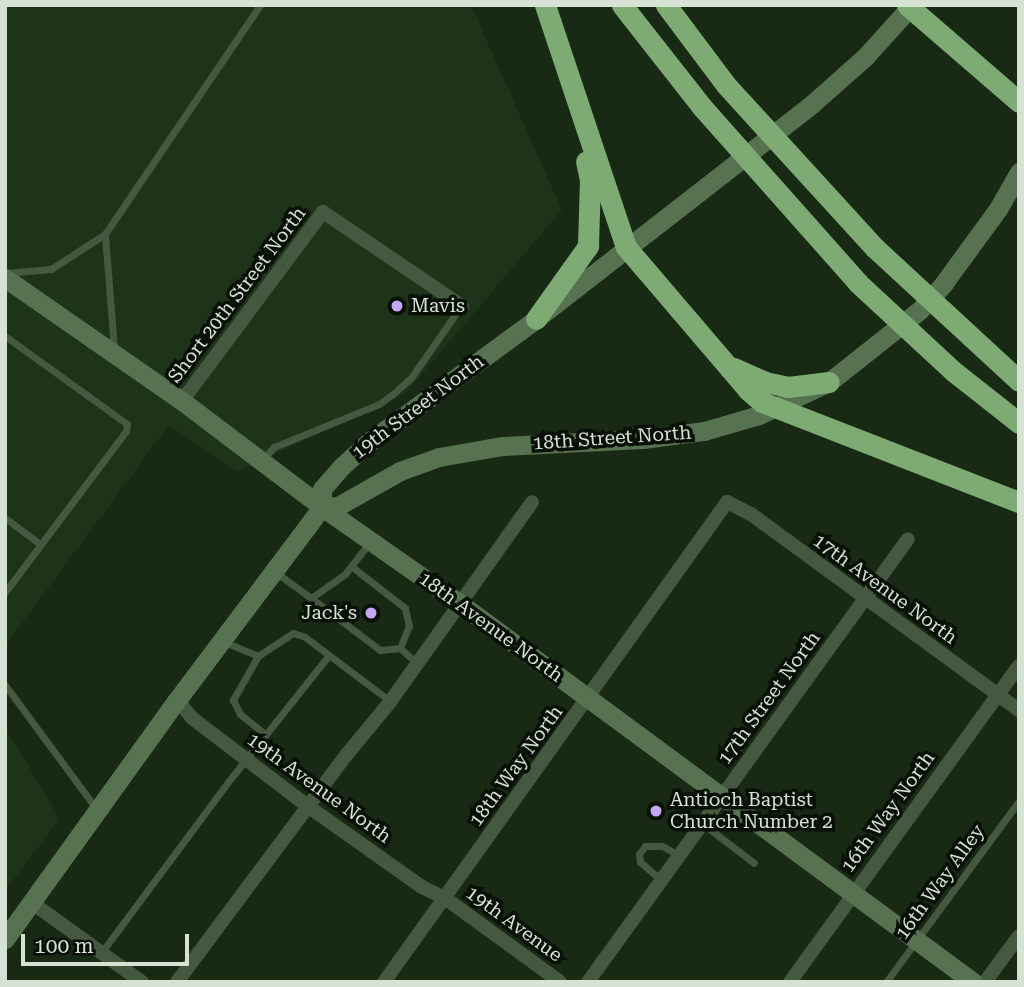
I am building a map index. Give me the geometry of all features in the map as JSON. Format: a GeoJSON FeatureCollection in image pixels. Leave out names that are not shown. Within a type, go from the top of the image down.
{"type":"FeatureCollection","features":[{"type":"Feature","properties":{"kind":"highway"},"geometry":{"type":"LineString","coordinates":[[545,5],[626,247],[748,390],[776,407],[1019,502]]}},
{"type":"Feature","properties":{"kind":"highway"},"geometry":{"type":"LineString","coordinates":[[622,5],[702,107],[858,283],[953,371],[1019,423]]}},
{"type":"Feature","properties":{"kind":"highway"},"geometry":{"type":"LineString","coordinates":[[666,5],[726,85],[875,248],[1019,382]]}},
{"type":"Feature","properties":{"kind":"highway"},"geometry":{"type":"LineString","coordinates":[[910,6],[1019,102]]}},
{"type":"Feature","properties":{"kind":"highway"},"geometry":{"type":"LineString","coordinates":[[536,318],[588,246],[590,180],[565,63]]}},
{"type":"Feature","properties":{"kind":"highway"},"geometry":{"type":"LineString","coordinates":[[729,365],[765,382],[788,387],[829,382]]}},
{"type":"Feature","properties":{"kind":"main road","name":"19th Street North"},"geometry":{"type":"LineString","coordinates":[[5,939],[177,700],[322,506],[322,489],[370,441],[536,318],[812,104],[864,57],[910,6]]}},
{"type":"Feature","properties":{"kind":"main road","name":"18th Street North"},"geometry":{"type":"LineString","coordinates":[[322,506],[338,506],[400,471],[439,457],[503,446],[643,439],[704,431],[776,407],[829,382],[896,331],[936,292],[998,209],[1019,172]]}},
{"type":"Feature","properties":{"kind":"main road","name":"18th Avenue North"},"geometry":{"type":"LineString","coordinates":[[5,278],[182,401],[322,506],[462,604],[973,982]]}},
{"type":"Feature","properties":{"kind":"street","name":"Short 20th Street North"},"geometry":{"type":"LineString","coordinates":[[182,401],[323,212],[462,306]]}},
{"type":"Feature","properties":{"kind":"street"},"geometry":{"type":"LineString","coordinates":[[177,982],[390,702],[532,502]]}},
{"type":"Feature","properties":{"kind":"street","name":"17th Avenue North"},"geometry":{"type":"LineString","coordinates":[[727,502],[751,514],[1019,710]]}},
{"type":"Feature","properties":{"kind":"street","name":"18th Way North"},"geometry":{"type":"LineString","coordinates":[[384,982],[727,502]]}},
{"type":"Feature","properties":{"kind":"street","name":"17th Street North"},"geometry":{"type":"LineString","coordinates":[[588,982],[908,539]]}},
{"type":"Feature","properties":{"kind":"street","name":"16th Way North"},"geometry":{"type":"LineString","coordinates":[[790,982],[1019,666]]}},
{"type":"Feature","properties":{"kind":"street","name":"19th Avenue North"},"geometry":{"type":"LineString","coordinates":[[177,700],[192,718],[309,807],[422,887],[445,898]]}},
{"type":"Feature","properties":{"kind":"street","name":"19th Avenue"},"geometry":{"type":"LineString","coordinates":[[445,898],[560,982]]}},
{"type":"Feature","properties":{"kind":"street"},"geometry":{"type":"LineString","coordinates":[[31,902],[142,982]]}},
{"type":"Feature","properties":{"kind":"street"},"geometry":{"type":"LineString","coordinates":[[985,982],[1019,936]]}},
{"type":"Feature","properties":{"kind":"lane"},"geometry":{"type":"LineString","coordinates":[[5,273],[51,269],[105,234],[260,5]]}},
{"type":"Feature","properties":{"kind":"lane"},"geometry":{"type":"LineString","coordinates":[[105,234],[114,354]]}},
{"type":"Feature","properties":{"kind":"lane"},"geometry":{"type":"LineString","coordinates":[[262,460],[274,447],[379,404],[393,394],[411,378],[462,306]]}},
{"type":"Feature","properties":{"kind":"lane"},"geometry":{"type":"LineString","coordinates":[[5,336],[127,424],[125,431],[5,592]]}},
{"type":"Feature","properties":{"kind":"lane"},"geometry":{"type":"LineString","coordinates":[[5,518],[40,544]]}},
{"type":"Feature","properties":{"kind":"lane"},"geometry":{"type":"LineString","coordinates":[[311,598],[321,594],[351,566],[372,541]]}},
{"type":"Feature","properties":{"kind":"lane"},"geometry":{"type":"LineString","coordinates":[[351,566],[405,608],[410,626],[400,648]]}},
{"type":"Feature","properties":{"kind":"lane"},"geometry":{"type":"LineString","coordinates":[[274,570],[380,650],[400,648],[418,664]]}},
{"type":"Feature","properties":{"kind":"lane"},"geometry":{"type":"LineString","coordinates":[[266,735],[236,709],[233,700],[257,656],[293,633],[306,637],[390,702]]}},
{"type":"Feature","properties":{"kind":"lane"},"geometry":{"type":"LineString","coordinates":[[222,640],[242,652],[257,656]]}},
{"type":"Feature","properties":{"kind":"lane"},"geometry":{"type":"LineString","coordinates":[[101,953],[329,654]]}},
{"type":"Feature","properties":{"kind":"lane"},"geometry":{"type":"LineString","coordinates":[[6,687],[97,811]]}},
{"type":"Feature","properties":{"kind":"lane","name":"16th Way Alley"},"geometry":{"type":"LineString","coordinates":[[886,982],[1019,801]]}},
{"type":"Feature","properties":{"kind":"lane"},"geometry":{"type":"LineString","coordinates":[[702,824],[754,863]]}},
{"type":"Feature","properties":{"kind":"lane"},"geometry":{"type":"LineString","coordinates":[[661,880],[640,862],[639,854],[645,846],[663,846],[679,855]]}},
{"type":"Feature","properties":{"kind":"shaded area"},"geometry":{"type":"Polygon","coordinates":[[[5,5],[471,5],[562,210],[406,393],[237,472],[169,425],[5,646],[5,5]]]}},
{"type":"Feature","properties":{"kind":"shaded area"},"geometry":{"type":"Polygon","coordinates":[[[5,727],[60,819],[5,891],[5,727]]]}},
{"type":"Feature","properties":{"kind":"place","name":"Mavis"},"geometry":{"type":"Point","coordinates":[397,306]}},
{"type":"Feature","properties":{"kind":"place","name":"Jack's"},"geometry":{"type":"Point","coordinates":[371,613]}},
{"type":"Feature","properties":{"kind":"place","name":"Antioch Baptist Church Number 2"},"geometry":{"type":"Point","coordinates":[656,811]}}]}
